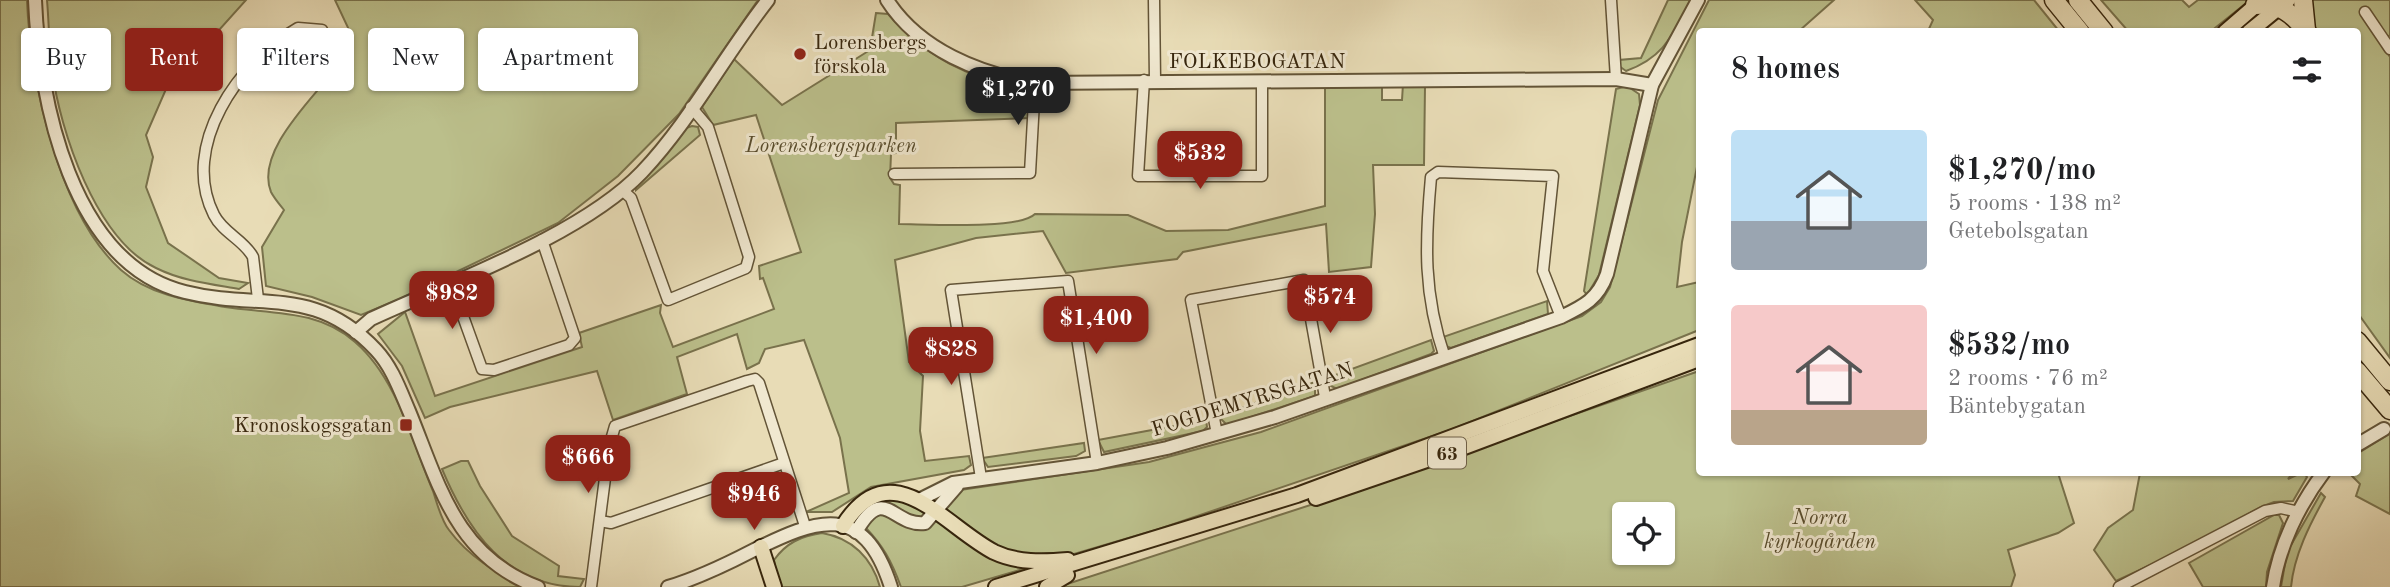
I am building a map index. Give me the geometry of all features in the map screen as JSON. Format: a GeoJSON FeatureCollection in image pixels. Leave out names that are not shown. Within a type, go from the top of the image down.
{"type":"FeatureCollection","features":[{"type":"Feature","properties":{"kind":"highway"},"geometry":{"type":"LineString","coordinates":[[2054,0],[2077,28]]}},
{"type":"Feature","properties":{"kind":"highway"},"geometry":{"type":"LineString","coordinates":[[2078,0],[2101,28]]}},
{"type":"Feature","properties":{"kind":"highway"},"geometry":{"type":"LineString","coordinates":[[2301,28],[2303,0]]}},
{"type":"Feature","properties":{"kind":"highway"},"geometry":{"type":"LineString","coordinates":[[2273,2],[2290,13],[2299,28]]}},
{"type":"Feature","properties":{"kind":"highway"},"geometry":{"type":"LineString","coordinates":[[2361,346],[2390,381]]}},
{"type":"Feature","properties":{"kind":"highway"},"geometry":{"type":"LineString","coordinates":[[2361,376],[2390,410]]}},
{"type":"Feature","properties":{"kind":"main road"},"geometry":{"type":"LineString","coordinates":[[2231,28],[2273,2]]}},
{"type":"Feature","properties":{"kind":"main road"},"geometry":{"type":"LineString","coordinates":[[2252,28],[2273,2]]}},
{"type":"Feature","properties":{"kind":"main road","name":"63"},"geometry":{"type":"LineString","coordinates":[[996,587],[1297,495],[1696,346]]}},
{"type":"Feature","properties":{"kind":"main road","name":"63"},"geometry":{"type":"LineString","coordinates":[[1023,587],[1192,538],[1406,467],[1696,360]]}},
{"type":"Feature","properties":{"kind":"main road"},"geometry":{"type":"LineString","coordinates":[[849,529],[858,505],[876,495],[901,493],[919,499],[974,539],[1005,556],[1035,561],[1098,557]]}},
{"type":"Feature","properties":{"kind":"main road"},"geometry":{"type":"LineString","coordinates":[[761,547],[774,587]]}},
{"type":"Feature","properties":{"kind":"main road"},"geometry":{"type":"LineString","coordinates":[[1046,587],[1067,575]]}},
{"type":"Feature","properties":{"kind":"street"},"geometry":{"type":"LineString","coordinates":[[35,0],[40,68],[60,146],[79,195],[110,245],[144,275],[183,292],[223,299],[285,301],[317,309],[356,332],[378,352],[396,380],[443,500],[455,520],[498,567],[538,587]]}},
{"type":"Feature","properties":{"kind":"street"},"geometry":{"type":"LineString","coordinates":[[356,332],[371,319],[542,240],[600,207],[622,190],[677,131],[691,107],[768,0]]}},
{"type":"Feature","properties":{"kind":"street","name":"FOLKEBOGATAN"},"geometry":{"type":"LineString","coordinates":[[887,0],[913,30],[954,58],[976,69],[1035,83],[1150,80],[1616,79],[1653,85]]}},
{"type":"Feature","properties":{"kind":"street"},"geometry":{"type":"LineString","coordinates":[[1154,0],[1150,80],[1138,176],[1262,176],[1262,81]]}},
{"type":"Feature","properties":{"kind":"street"},"geometry":{"type":"LineString","coordinates":[[1611,0],[1616,79]]}},
{"type":"Feature","properties":{"kind":"street","name":"FOGDEMYRSGATAN"},"geometry":{"type":"LineString","coordinates":[[919,499],[946,485],[967,480],[1097,463],[1275,417],[1325,397],[1561,317],[1585,306],[1600,294],[1653,85],[1698,0]]}},
{"type":"Feature","properties":{"kind":"street"},"geometry":{"type":"LineString","coordinates":[[2365,12],[2390,48]]}},
{"type":"Feature","properties":{"kind":"street"},"geometry":{"type":"LineString","coordinates":[[894,174],[1030,173],[1035,83]]}},
{"type":"Feature","properties":{"kind":"street"},"geometry":{"type":"LineString","coordinates":[[237,85],[204,149],[202,166],[208,201],[222,228],[253,257],[258,299]]}},
{"type":"Feature","properties":{"kind":"street"},"geometry":{"type":"LineString","coordinates":[[622,190],[631,198],[668,300],[746,268],[749,257],[708,127],[691,107]]}},
{"type":"Feature","properties":{"kind":"street"},"geometry":{"type":"LineString","coordinates":[[1445,358],[1435,328],[1425,267],[1433,174],[1553,176],[1543,271],[1561,317]]}},
{"type":"Feature","properties":{"kind":"street"},"geometry":{"type":"LineString","coordinates":[[451,282],[482,369],[494,370],[575,340],[542,240]]}},
{"type":"Feature","properties":{"kind":"street"},"geometry":{"type":"LineString","coordinates":[[1217,433],[1191,300],[1304,280],[1325,397]]}},
{"type":"Feature","properties":{"kind":"street"},"geometry":{"type":"LineString","coordinates":[[981,478],[951,290],[1068,281],[1097,463]]}},
{"type":"Feature","properties":{"kind":"street"},"geometry":{"type":"LineString","coordinates":[[591,587],[609,447],[615,426],[755,379],[805,526]]}},
{"type":"Feature","properties":{"kind":"street"},"geometry":{"type":"LineString","coordinates":[[2361,442],[2384,429]]}},
{"type":"Feature","properties":{"kind":"street"},"geometry":{"type":"LineString","coordinates":[[600,521],[611,523],[784,463]]}},
{"type":"Feature","properties":{"kind":"street"},"geometry":{"type":"LineString","coordinates":[[2273,587],[2281,552],[2299,512],[2322,476]]}},
{"type":"Feature","properties":{"kind":"street"},"geometry":{"type":"LineString","coordinates":[[849,529],[868,513],[880,508],[893,509],[909,521],[921,523],[936,511],[948,494],[967,480]]}},
{"type":"Feature","properties":{"kind":"street"},"geometry":{"type":"LineString","coordinates":[[2119,587],[2265,511],[2281,508],[2299,512]]}},
{"type":"Feature","properties":{"kind":"street"},"geometry":{"type":"LineString","coordinates":[[668,587],[717,569],[805,526],[849,529],[876,551],[891,587]]}},
{"type":"Feature","properties":{"kind":"green space"},"geometry":{"type":"Polygon","coordinates":[[[0,0],[27,0],[29,28],[21,28],[21,91],[39,91],[52,144],[65,181],[99,246],[132,279],[170,296],[225,307],[309,318],[341,331],[355,342],[370,357],[393,392],[446,526],[474,556],[525,587],[0,587],[0,0]]]}},
{"type":"Feature","properties":{"kind":"green space"},"geometry":{"type":"Polygon","coordinates":[[[47,0],[246,0],[221,28],[125,28],[125,91],[165,91],[146,135],[153,157],[146,187],[168,243],[219,278],[248,283],[239,289],[176,276],[156,268],[135,254],[116,234],[84,181],[63,123],[55,91],[111,91],[111,28],[49,28],[47,0]]]}},
{"type":"Feature","properties":{"kind":"green space"},"geometry":{"type":"Polygon","coordinates":[[[335,0],[758,0],[679,114],[618,176],[558,223],[361,315],[312,297],[266,286],[262,247],[284,210],[271,192],[268,178],[276,147],[317,91],[354,91],[354,28],[348,28],[335,0]]]}},
{"type":"Feature","properties":{"kind":"green space"},"geometry":{"type":"Polygon","coordinates":[[[1668,0],[1691,0],[1659,52],[1626,71],[1619,66],[1619,60],[1641,58],[1668,0]]]}},
{"type":"Feature","properties":{"kind":"green space"},"geometry":{"type":"Polygon","coordinates":[[[1709,0],[1834,0],[1802,28],[1696,28],[1696,172],[1682,242],[1677,287],[1696,283],[1696,331],[1450,430],[1159,529],[962,587],[901,587],[886,554],[866,528],[872,503],[1149,462],[1261,432],[1582,316],[1601,302],[1610,287],[1658,100],[1709,0]]]}},
{"type":"Feature","properties":{"kind":"green space"},"geometry":{"type":"Polygon","coordinates":[[[1915,0],[2034,0],[2057,28],[1929,28],[1933,20],[1915,0]]]}},
{"type":"Feature","properties":{"kind":"green space"},"geometry":{"type":"Polygon","coordinates":[[[2101,0],[2182,0],[2189,7],[2198,0],[2250,0],[2215,28],[2125,28],[2101,0]]]}},
{"type":"Feature","properties":{"kind":"green space"},"geometry":{"type":"Polygon","coordinates":[[[2310,0],[2390,0],[2390,35],[2381,44],[2390,57],[2390,358],[2361,318],[2361,28],[2313,28],[2310,24],[2310,0]]]}},
{"type":"Feature","properties":{"kind":"green space","name":"Lorensbergsparken"},"geometry":{"type":"Polygon","coordinates":[[[876,13],[888,14],[918,43],[950,64],[985,78],[1025,88],[1030,97],[1029,118],[896,123],[896,153],[891,154],[890,178],[894,184],[900,185],[899,224],[992,224],[1026,219],[1035,214],[1128,215],[1166,231],[1228,230],[1325,206],[1325,87],[1382,84],[1382,100],[1402,100],[1403,84],[1425,86],[1424,165],[1373,165],[1375,214],[1371,267],[1329,272],[1326,224],[1183,252],[1177,259],[1066,273],[1043,231],[976,238],[895,260],[909,362],[923,376],[920,431],[925,461],[969,456],[971,465],[964,470],[871,487],[832,512],[806,512],[849,493],[840,438],[804,340],[765,349],[759,363],[747,369],[737,334],[677,357],[687,394],[613,420],[597,371],[450,407],[425,418],[402,366],[378,334],[405,312],[435,396],[582,347],[579,333],[661,305],[660,313],[673,347],[774,309],[763,278],[760,279],[759,266],[801,252],[756,115],[713,125],[702,107],[734,59],[782,105],[870,50],[876,13]]]}},
{"type":"Feature","properties":{"kind":"green space"},"geometry":{"type":"Polygon","coordinates":[[[1627,86],[1639,94],[1640,105],[1599,275],[1587,295],[1584,291],[1616,89],[1627,86]]]}},
{"type":"Feature","properties":{"kind":"green space"},"geometry":{"type":"Polygon","coordinates":[[[698,127],[700,135],[636,190],[636,185],[683,129],[698,127]]]}},
{"type":"Feature","properties":{"kind":"green space"},"geometry":{"type":"Polygon","coordinates":[[[1547,301],[1548,314],[1451,348],[1446,346],[1443,337],[1547,301]]]}},
{"type":"Feature","properties":{"kind":"green space"},"geometry":{"type":"Polygon","coordinates":[[[1431,340],[1434,351],[1431,354],[1337,389],[1331,386],[1327,378],[1431,340]]]}},
{"type":"Feature","properties":{"kind":"green space","name":"Norra kyrkogården"},"geometry":{"type":"Polygon","coordinates":[[[1696,372],[1696,476],[2059,476],[2074,523],[2058,533],[2008,550],[2015,575],[2011,587],[1058,587],[1372,485],[1696,372]]]}},
{"type":"Feature","properties":{"kind":"green space"},"geometry":{"type":"Polygon","coordinates":[[[1315,382],[1315,396],[1227,425],[1218,416],[1315,382]]]}},
{"type":"Feature","properties":{"kind":"green space"},"geometry":{"type":"Polygon","coordinates":[[[1206,420],[1207,427],[1203,431],[1104,452],[1098,440],[1206,420]]]}},
{"type":"Feature","properties":{"kind":"green space"},"geometry":{"type":"Polygon","coordinates":[[[2389,434],[2390,514],[2356,496],[2360,484],[2352,476],[2361,476],[2361,452],[2389,434]]]}},
{"type":"Feature","properties":{"kind":"green space"},"geometry":{"type":"Polygon","coordinates":[[[1084,443],[1085,451],[1076,456],[988,467],[982,458],[1084,443]]]}},
{"type":"Feature","properties":{"kind":"green space"},"geometry":{"type":"Polygon","coordinates":[[[468,461],[480,486],[512,536],[559,566],[558,576],[584,579],[580,587],[554,584],[531,577],[511,566],[493,551],[464,514],[442,469],[468,461]]]}},
{"type":"Feature","properties":{"kind":"green space"},"geometry":{"type":"Polygon","coordinates":[[[2139,476],[2290,476],[2288,479],[2294,476],[2307,477],[2293,501],[2274,502],[2261,507],[2183,550],[2116,581],[2094,550],[2108,528],[2133,510],[2139,476]]]}},
{"type":"Feature","properties":{"kind":"green space"},"geometry":{"type":"Polygon","coordinates":[[[2321,493],[2325,497],[2299,552],[2291,587],[2281,587],[2287,552],[2321,493]]]}},
{"type":"Feature","properties":{"kind":"green space"},"geometry":{"type":"Polygon","coordinates":[[[2274,515],[2279,515],[2283,523],[2267,572],[2266,587],[2203,587],[2189,563],[2274,515]]]}},
{"type":"Feature","properties":{"kind":"green space"},"geometry":{"type":"Polygon","coordinates":[[[822,533],[843,539],[859,551],[872,567],[880,587],[778,587],[774,560],[795,541],[822,533]]]}},
{"type":"Feature","properties":{"kind":"place","name":"Lorensbergs förskola"},"geometry":{"type":"Point","coordinates":[800,54]}},
{"type":"Feature","properties":{"kind":"place","name":"Kronoskogsgatan"},"geometry":{"type":"Point","coordinates":[406,425]}}]}
